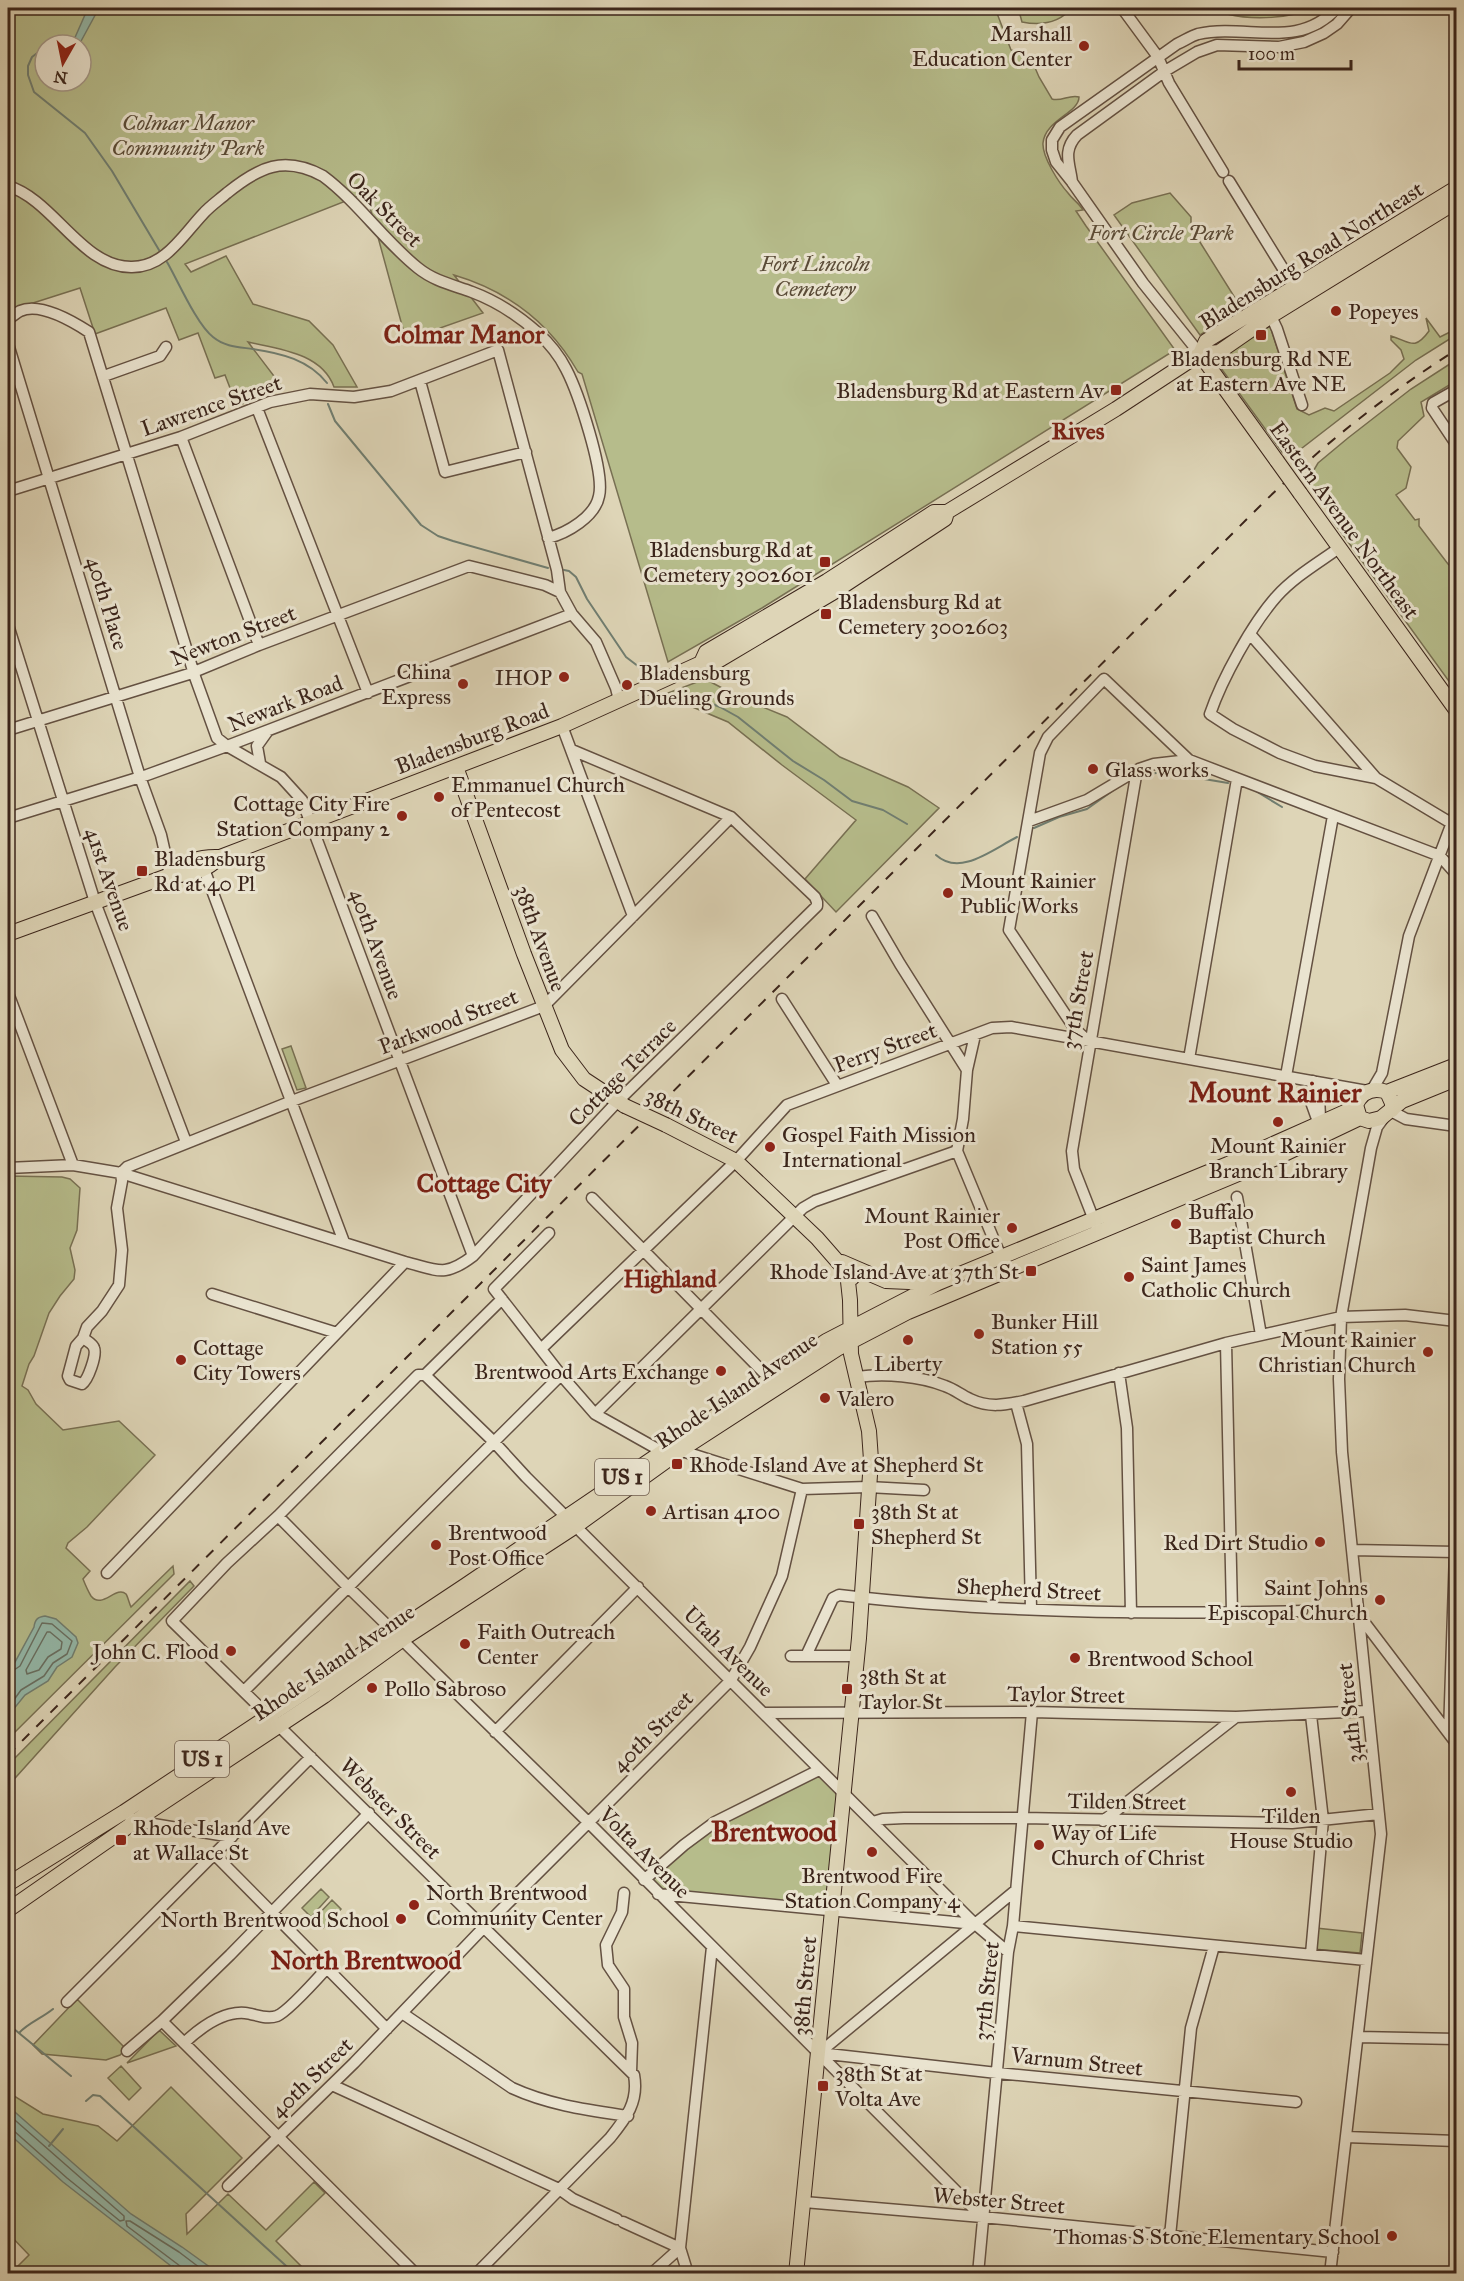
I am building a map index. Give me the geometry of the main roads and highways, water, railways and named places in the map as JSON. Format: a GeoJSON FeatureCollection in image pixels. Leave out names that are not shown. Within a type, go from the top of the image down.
{"type":"FeatureCollection","features":[{"type":"Feature","properties":{"kind":"main road","name":"Bladensburg Road Northeast"},"geometry":{"type":"LineString","coordinates":[[1340,266],[1456,188]]}},
{"type":"Feature","properties":{"kind":"main road","name":"Bladensburg Road Northeast"},"geometry":{"type":"LineString","coordinates":[[1200,354],[1206,341],[1268,310],[1340,266],[1456,202]]}},
{"type":"Feature","properties":{"kind":"main road","name":"Eastern Avenue Northeast"},"geometry":{"type":"LineString","coordinates":[[1200,354],[1456,710]]}},
{"type":"Feature","properties":{"kind":"main road","name":"Bladensburg Road"},"geometry":{"type":"LineString","coordinates":[[170,875],[186,876],[210,867],[220,857],[562,726],[701,663],[706,652],[827,581],[934,512],[947,512],[1200,354]]}},
{"type":"Feature","properties":{"kind":"main road","name":"38th Avenue"},"geometry":{"type":"LineString","coordinates":[[456,767],[562,1050],[584,1079],[621,1104]]}},
{"type":"Feature","properties":{"kind":"main road","name":"Bladensburg Road"},"geometry":{"type":"LineString","coordinates":[[8,934],[170,875],[183,864],[204,856],[220,857]]}},
{"type":"Feature","properties":{"kind":"main road","name":"US 1"},"geometry":{"type":"LineString","coordinates":[[1456,1065],[1378,1091],[1359,1111],[1375,1120],[1402,1101],[1456,1079]]}},
{"type":"Feature","properties":{"kind":"main road"},"geometry":{"type":"LineString","coordinates":[[1378,1091],[1392,1102],[1389,1112]]}},
{"type":"Feature","properties":{"kind":"main road","name":"38th Street"},"geometry":{"type":"LineString","coordinates":[[621,1104],[719,1150],[736,1161],[766,1187],[843,1266],[855,1284],[856,1315],[851,1326],[850,1342],[869,1431],[871,1460],[863,1598],[796,2274]]}},
{"type":"Feature","properties":{"kind":"main road","name":"Rhode Island Avenue"},"geometry":{"type":"LineString","coordinates":[[8,1884],[273,1721],[324,1696],[399,1636],[571,1521],[850,1342],[908,1312],[1097,1226],[1321,1129],[1346,1112],[1359,1111]]}},
{"type":"Feature","properties":{"kind":"main road","name":"Rhode Island Avenue"},"geometry":{"type":"LineString","coordinates":[[571,1521],[661,1452],[811,1349],[851,1326],[938,1283],[1001,1257],[1097,1226]]}},
{"type":"Feature","properties":{"kind":"main road"},"geometry":{"type":"LineString","coordinates":[[843,1266],[886,1281],[938,1283]]}},
{"type":"Feature","properties":{"kind":"main road","name":"Rhode Island Avenue"},"geometry":{"type":"LineString","coordinates":[[8,1910],[273,1721]]}},
{"type":"Feature","properties":{"kind":"water"},"geometry":{"type":"Polygon","coordinates":[[[88,8],[99,8],[85,33],[77,33],[88,8]]]}},
{"type":"Feature","properties":{"kind":"water"},"geometry":{"type":"Polygon","coordinates":[[[45,1616],[56,1619],[76,1637],[78,1643],[72,1657],[57,1667],[48,1681],[25,1695],[8,1716],[8,1655],[11,1663],[15,1662],[36,1620],[45,1616]]]}},
{"type":"Feature","properties":{"kind":"water"},"geometry":{"type":"Polygon","coordinates":[[[8,2106],[131,2214],[218,2273],[180,2273],[63,2182],[8,2133],[8,2106]]]}},
{"type":"Feature","properties":{"kind":"waterway"},"geometry":{"type":"LineString","coordinates":[[33,56],[28,66],[28,75],[33,89]]}},
{"type":"Feature","properties":{"kind":"waterway"},"geometry":{"type":"LineString","coordinates":[[35,93],[85,133],[112,171],[159,250]]}},
{"type":"Feature","properties":{"kind":"waterway"},"geometry":{"type":"LineString","coordinates":[[167,262],[194,313],[213,337],[227,345],[294,359],[312,369],[327,383]]}},
{"type":"Feature","properties":{"kind":"waterway"},"geometry":{"type":"LineString","coordinates":[[328,404],[335,421],[421,525],[438,536],[548,568]]}},
{"type":"Feature","properties":{"kind":"waterway"},"geometry":{"type":"LineString","coordinates":[[564,570],[576,577],[587,599],[626,657],[647,673]]}},
{"type":"Feature","properties":{"kind":"waterway"},"geometry":{"type":"LineString","coordinates":[[677,690],[720,707],[738,717],[793,761],[852,801],[883,810],[907,824]]}},
{"type":"Feature","properties":{"kind":"waterway"},"geometry":{"type":"LineString","coordinates":[[1144,775],[1162,772],[1228,783]]}},
{"type":"Feature","properties":{"kind":"waterway"},"geometry":{"type":"LineString","coordinates":[[1034,828],[1059,817],[1087,809],[1118,787]]}},
{"type":"Feature","properties":{"kind":"waterway"},"geometry":{"type":"LineString","coordinates":[[1254,790],[1282,807]]}},
{"type":"Feature","properties":{"kind":"waterway"},"geometry":{"type":"LineString","coordinates":[[936,855],[945,861],[966,862],[987,854],[1017,837]]}},
{"type":"Feature","properties":{"kind":"waterway"},"geometry":{"type":"LineString","coordinates":[[19,2033],[53,2009]]}},
{"type":"Feature","properties":{"kind":"waterway"},"geometry":{"type":"LineString","coordinates":[[8,2024],[71,2076]]}},
{"type":"Feature","properties":{"kind":"waterway"},"geometry":{"type":"LineString","coordinates":[[86,2101],[93,2095],[100,2096],[295,2274]]}},
{"type":"Feature","properties":{"kind":"waterway"},"geometry":{"type":"LineString","coordinates":[[49,2146],[63,2129]]}},
{"type":"Feature","properties":{"kind":"waterway"},"geometry":{"type":"LineString","coordinates":[[168,2274],[173,2266]]}},
{"type":"Feature","properties":{"kind":"railway"},"geometry":{"type":"LineString","coordinates":[[8,1755],[1265,501],[1357,421],[1405,384],[1456,350]]}},
{"type":"Feature","properties":{"kind":"place","name":"Marshall Education Center"},"geometry":{"type":"Point","coordinates":[1084,46]}},
{"type":"Feature","properties":{"kind":"place","name":"Popeyes"},"geometry":{"type":"Point","coordinates":[1336,311]}},
{"type":"Feature","properties":{"kind":"place","name":"Bladensburg Rd NE at Eastern Ave NE"},"geometry":{"type":"Point","coordinates":[1261,335]}},
{"type":"Feature","properties":{"kind":"place","name":"Bladensburg Rd at Eastern Av"},"geometry":{"type":"Point","coordinates":[1116,390]}},
{"type":"Feature","properties":{"kind":"place","name":"Bladensburg Rd at Cemetery 3002601"},"geometry":{"type":"Point","coordinates":[825,562]}},
{"type":"Feature","properties":{"kind":"place","name":"Bladensburg Rd at Cemetery 3002603"},"geometry":{"type":"Point","coordinates":[826,614]}},
{"type":"Feature","properties":{"kind":"place","name":"IHOP"},"geometry":{"type":"Point","coordinates":[564,677]}},
{"type":"Feature","properties":{"kind":"place","name":"China Express"},"geometry":{"type":"Point","coordinates":[463,684]}},
{"type":"Feature","properties":{"kind":"place","name":"Bladensburg Dueling Grounds"},"geometry":{"type":"Point","coordinates":[627,685]}},
{"type":"Feature","properties":{"kind":"place","name":"Glass works"},"geometry":{"type":"Point","coordinates":[1093,769]}},
{"type":"Feature","properties":{"kind":"place","name":"Emmanuel Church of Pentecost"},"geometry":{"type":"Point","coordinates":[439,797]}},
{"type":"Feature","properties":{"kind":"place","name":"Cottage City Fire Station Company 2"},"geometry":{"type":"Point","coordinates":[402,816]}},
{"type":"Feature","properties":{"kind":"place","name":"Bladensburg Rd at 40 Pl"},"geometry":{"type":"Point","coordinates":[142,871]}},
{"type":"Feature","properties":{"kind":"place","name":"Mount Rainier Public Works"},"geometry":{"type":"Point","coordinates":[948,893]}},
{"type":"Feature","properties":{"kind":"place","name":"Mount Rainier Branch Library"},"geometry":{"type":"Point","coordinates":[1278,1122]}},
{"type":"Feature","properties":{"kind":"place","name":"Gospel Faith Mission International"},"geometry":{"type":"Point","coordinates":[770,1147]}},
{"type":"Feature","properties":{"kind":"place","name":"Buffalo Baptist Church"},"geometry":{"type":"Point","coordinates":[1176,1224]}},
{"type":"Feature","properties":{"kind":"place","name":"Mount Rainier Post Office"},"geometry":{"type":"Point","coordinates":[1012,1228]}},
{"type":"Feature","properties":{"kind":"place","name":"Rhode Island Ave at 37th St"},"geometry":{"type":"Point","coordinates":[1031,1271]}},
{"type":"Feature","properties":{"kind":"place","name":"Saint James Catholic Church"},"geometry":{"type":"Point","coordinates":[1129,1277]}},
{"type":"Feature","properties":{"kind":"place","name":"Bunker Hill Station 55"},"geometry":{"type":"Point","coordinates":[979,1334]}},
{"type":"Feature","properties":{"kind":"place","name":"Liberty"},"geometry":{"type":"Point","coordinates":[908,1340]}},
{"type":"Feature","properties":{"kind":"place","name":"Mount Rainier Christian Church"},"geometry":{"type":"Point","coordinates":[1428,1352]}},
{"type":"Feature","properties":{"kind":"place","name":"Cottage City Towers"},"geometry":{"type":"Point","coordinates":[181,1360]}},
{"type":"Feature","properties":{"kind":"place","name":"Brentwood Arts Exchange"},"geometry":{"type":"Point","coordinates":[721,1371]}},
{"type":"Feature","properties":{"kind":"place","name":"Valero"},"geometry":{"type":"Point","coordinates":[825,1398]}},
{"type":"Feature","properties":{"kind":"place","name":"Rhode Island Ave at Shepherd St"},"geometry":{"type":"Point","coordinates":[677,1464]}},
{"type":"Feature","properties":{"kind":"place","name":"Artisan 4100"},"geometry":{"type":"Point","coordinates":[651,1511]}},
{"type":"Feature","properties":{"kind":"place","name":"38th St at Shepherd St"},"geometry":{"type":"Point","coordinates":[859,1524]}},
{"type":"Feature","properties":{"kind":"place","name":"Red Dirt Studio"},"geometry":{"type":"Point","coordinates":[1320,1542]}},
{"type":"Feature","properties":{"kind":"place","name":"Brentwood Post Office"},"geometry":{"type":"Point","coordinates":[436,1545]}},
{"type":"Feature","properties":{"kind":"place","name":"Saint Johns Episcopal Church"},"geometry":{"type":"Point","coordinates":[1380,1600]}},
{"type":"Feature","properties":{"kind":"place","name":"Faith Outreach Center"},"geometry":{"type":"Point","coordinates":[465,1644]}},
{"type":"Feature","properties":{"kind":"place","name":"John C. Flood"},"geometry":{"type":"Point","coordinates":[231,1651]}},
{"type":"Feature","properties":{"kind":"place","name":"Brentwood School"},"geometry":{"type":"Point","coordinates":[1075,1658]}},
{"type":"Feature","properties":{"kind":"place","name":"Pollo Sabroso"},"geometry":{"type":"Point","coordinates":[372,1688]}},
{"type":"Feature","properties":{"kind":"place","name":"38th St at Taylor St"},"geometry":{"type":"Point","coordinates":[847,1689]}},
{"type":"Feature","properties":{"kind":"place","name":"Tilden House Studio"},"geometry":{"type":"Point","coordinates":[1291,1792]}},
{"type":"Feature","properties":{"kind":"place","name":"Rhode Island Ave at Wallace St"},"geometry":{"type":"Point","coordinates":[121,1840]}},
{"type":"Feature","properties":{"kind":"place","name":"Way of Life Church of Christ"},"geometry":{"type":"Point","coordinates":[1039,1845]}},
{"type":"Feature","properties":{"kind":"place","name":"Brentwood Fire Station Company 4"},"geometry":{"type":"Point","coordinates":[872,1852]}},
{"type":"Feature","properties":{"kind":"place","name":"North Brentwood Community Center"},"geometry":{"type":"Point","coordinates":[414,1905]}},
{"type":"Feature","properties":{"kind":"place","name":"North Brentwood School"},"geometry":{"type":"Point","coordinates":[401,1919]}},
{"type":"Feature","properties":{"kind":"place","name":"38th St at Volta Ave"},"geometry":{"type":"Point","coordinates":[823,2086]}},
{"type":"Feature","properties":{"kind":"place","name":"Thomas S Stone Elementary School"},"geometry":{"type":"Point","coordinates":[1392,2236]}},
{"type":"Feature","properties":{"kind":"district","name":"Colmar Manor"},"geometry":{"type":"Point","coordinates":[464,334]}},
{"type":"Feature","properties":{"kind":"district","name":"Rives"},"geometry":{"type":"Point","coordinates":[1078,431]}},
{"type":"Feature","properties":{"kind":"district","name":"Mount Rainier"},"geometry":{"type":"Point","coordinates":[1275,1092]}},
{"type":"Feature","properties":{"kind":"district","name":"Cottage City"},"geometry":{"type":"Point","coordinates":[484,1183]}},
{"type":"Feature","properties":{"kind":"district","name":"Highland"},"geometry":{"type":"Point","coordinates":[670,1279]}},
{"type":"Feature","properties":{"kind":"district","name":"Brentwood"},"geometry":{"type":"Point","coordinates":[774,1831]}},
{"type":"Feature","properties":{"kind":"district","name":"North Brentwood"},"geometry":{"type":"Point","coordinates":[366,1960]}},
{"type":"Feature","properties":{"kind":"park label","name":"Colmar Manor Community Park"},"geometry":{"type":"Point","coordinates":[188,134]}},
{"type":"Feature","properties":{"kind":"park label","name":"Fort Circle Park"},"geometry":{"type":"Point","coordinates":[1161,232]}},
{"type":"Feature","properties":{"kind":"park label","name":"Fort Lincoln Cemetery"},"geometry":{"type":"Point","coordinates":[815,276]}}]}
